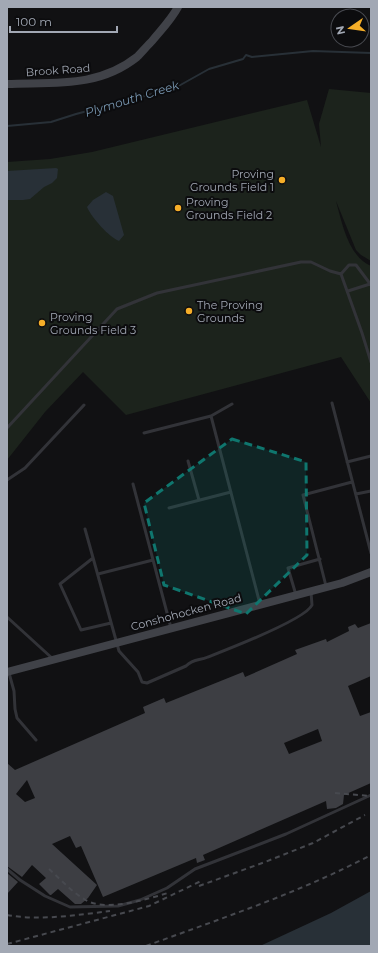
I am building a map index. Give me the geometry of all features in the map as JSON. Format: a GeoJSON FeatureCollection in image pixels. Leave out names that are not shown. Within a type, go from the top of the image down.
{"type":"FeatureCollection","features":[{"type":"Feature","properties":{"kind":"main road","name":"Brook Road"},"geometry":{"type":"LineString","coordinates":[[7,84],[78,81],[94,79],[111,73],[138,56],[165,26],[178,7]]}},
{"type":"Feature","properties":{"kind":"main road","name":"Conshohocken Road"},"geometry":{"type":"LineString","coordinates":[[8,671],[327,587],[371,572]]}},
{"type":"Feature","properties":{"kind":"lane"},"geometry":{"type":"LineString","coordinates":[[7,428],[117,308],[157,293],[301,262],[311,262],[330,271],[341,274]]}},
{"type":"Feature","properties":{"kind":"lane"},"geometry":{"type":"LineString","coordinates":[[341,274],[349,265],[356,265],[370,285],[348,291]]}},
{"type":"Feature","properties":{"kind":"lane"},"geometry":{"type":"LineString","coordinates":[[341,274],[371,362]]}},
{"type":"Feature","properties":{"kind":"lane"},"geometry":{"type":"LineString","coordinates":[[332,403],[371,553]]}},
{"type":"Feature","properties":{"kind":"lane"},"geometry":{"type":"LineString","coordinates":[[144,433],[211,416],[232,404]]}},
{"type":"Feature","properties":{"kind":"lane"},"geometry":{"type":"LineString","coordinates":[[7,480],[25,468],[84,405]]}},
{"type":"Feature","properties":{"kind":"lane"},"geometry":{"type":"LineString","coordinates":[[211,416],[260,604]]}},
{"type":"Feature","properties":{"kind":"lane"},"geometry":{"type":"LineString","coordinates":[[347,462],[371,456]]}},
{"type":"Feature","properties":{"kind":"lane"},"geometry":{"type":"LineString","coordinates":[[188,461],[199,500]]}},
{"type":"Feature","properties":{"kind":"lane"},"geometry":{"type":"LineString","coordinates":[[327,587],[303,495],[352,482]]}},
{"type":"Feature","properties":{"kind":"lane"},"geometry":{"type":"LineString","coordinates":[[133,484],[171,628]]}},
{"type":"Feature","properties":{"kind":"lane"},"geometry":{"type":"LineString","coordinates":[[356,494],[371,490]]}},
{"type":"Feature","properties":{"kind":"lane"},"geometry":{"type":"LineString","coordinates":[[169,508],[231,492]]}},
{"type":"Feature","properties":{"kind":"lane"},"geometry":{"type":"LineString","coordinates":[[85,529],[116,642],[121,654],[138,672],[142,682],[147,683],[186,666],[191,661],[206,658],[243,643],[304,614],[312,605],[311,591]]}},
{"type":"Feature","properties":{"kind":"lane"},"geometry":{"type":"LineString","coordinates":[[93,558],[60,584],[81,630],[111,623]]}},
{"type":"Feature","properties":{"kind":"lane"},"geometry":{"type":"LineString","coordinates":[[98,574],[153,560]]}},
{"type":"Feature","properties":{"kind":"lane"},"geometry":{"type":"LineString","coordinates":[[296,595],[288,568],[320,560]]}},
{"type":"Feature","properties":{"kind":"lane"},"geometry":{"type":"LineString","coordinates":[[7,617],[53,659]]}},
{"type":"Feature","properties":{"kind":"lane"},"geometry":{"type":"LineString","coordinates":[[8,671],[14,691],[17,718],[36,740]]}},
{"type":"Feature","properties":{"kind":"lane"},"geometry":{"type":"LineString","coordinates":[[7,869],[20,880],[45,896],[70,907],[118,906],[140,900],[167,888],[195,869],[286,834],[371,795]]}},
{"type":"Feature","properties":{"kind":"highlighted area"},"geometry":{"type":"Polygon","coordinates":[[[232,439],[306,462],[307,555],[246,614],[164,585],[144,503],[232,439]]]}},
{"type":"Feature","properties":{"kind":"shaded area","name":"The Proving Grounds"},"geometry":{"type":"Polygon","coordinates":[[[329,89],[371,93],[371,261],[356,250],[336,201],[351,247],[363,261],[371,266],[371,403],[341,357],[126,415],[83,372],[45,412],[7,460],[7,162],[50,159],[92,152],[307,100],[321,147],[319,124],[329,89]]]}},
{"type":"Feature","properties":{"kind":"shaded area"},"geometry":{"type":"Polygon","coordinates":[[[58,169],[57,178],[30,199],[7,200],[7,171],[58,169]]]}},
{"type":"Feature","properties":{"kind":"shaded area"},"geometry":{"type":"Polygon","coordinates":[[[106,192],[113,196],[124,235],[119,241],[110,236],[101,227],[87,207],[93,200],[106,192]]]}},
{"type":"Feature","properties":{"kind":"shaded area"},"geometry":{"type":"Polygon","coordinates":[[[371,891],[371,946],[260,946],[331,913],[371,891]]]}},
{"type":"Feature","properties":{"kind":"building"},"geometry":{"type":"Polygon","coordinates":[[[371,623],[371,676],[348,686],[360,716],[371,712],[371,783],[344,795],[343,804],[336,808],[327,809],[326,801],[203,855],[205,860],[197,863],[196,858],[103,897],[81,846],[76,848],[70,836],[52,844],[97,885],[88,898],[81,904],[75,904],[58,889],[50,895],[39,884],[46,878],[32,865],[22,877],[7,866],[7,763],[15,770],[145,713],[143,707],[164,698],[166,703],[243,672],[245,677],[297,654],[295,650],[326,639],[327,642],[349,631],[348,627],[355,624],[358,628],[371,623]],[[318,729],[284,743],[289,754],[322,741],[318,729]],[[27,780],[16,794],[25,802],[35,798],[27,780]]]}},
{"type":"Feature","properties":{"kind":"building"},"geometry":{"type":"Polygon","coordinates":[[[7,873],[18,882],[7,894],[7,873]]]}},
{"type":"Feature","properties":{"kind":"waterway","name":"Plymouth Creek"},"geometry":{"type":"LineString","coordinates":[[7,126],[51,122],[175,88],[209,69],[243,59],[246,55],[252,57],[313,51],[371,53]]}},
{"type":"Feature","properties":{"kind":"railway"},"geometry":{"type":"LineString","coordinates":[[335,793],[371,796]]}},
{"type":"Feature","properties":{"kind":"railway"},"geometry":{"type":"LineString","coordinates":[[199,886],[313,843],[365,815]]}},
{"type":"Feature","properties":{"kind":"railway"},"geometry":{"type":"LineString","coordinates":[[146,946],[288,893],[344,869],[371,855]]}},
{"type":"Feature","properties":{"kind":"railway"},"geometry":{"type":"LineString","coordinates":[[49,869],[66,885],[84,899],[92,903],[103,905],[126,904],[168,893]]}},
{"type":"Feature","properties":{"kind":"railway"},"geometry":{"type":"LineString","coordinates":[[7,944],[149,906],[201,881]]}},
{"type":"Feature","properties":{"kind":"railway"},"geometry":{"type":"LineString","coordinates":[[7,915],[19,917],[72,916],[110,911]]}},
{"type":"Feature","properties":{"kind":"place","name":"Proving Grounds Field 1"},"geometry":{"type":"Point","coordinates":[282,180]}},
{"type":"Feature","properties":{"kind":"place","name":"Proving Grounds Field 2"},"geometry":{"type":"Point","coordinates":[178,208]}},
{"type":"Feature","properties":{"kind":"place","name":"The Proving Grounds"},"geometry":{"type":"Point","coordinates":[189,311]}},
{"type":"Feature","properties":{"kind":"place","name":"Proving Grounds Field 3"},"geometry":{"type":"Point","coordinates":[42,323]}}]}
